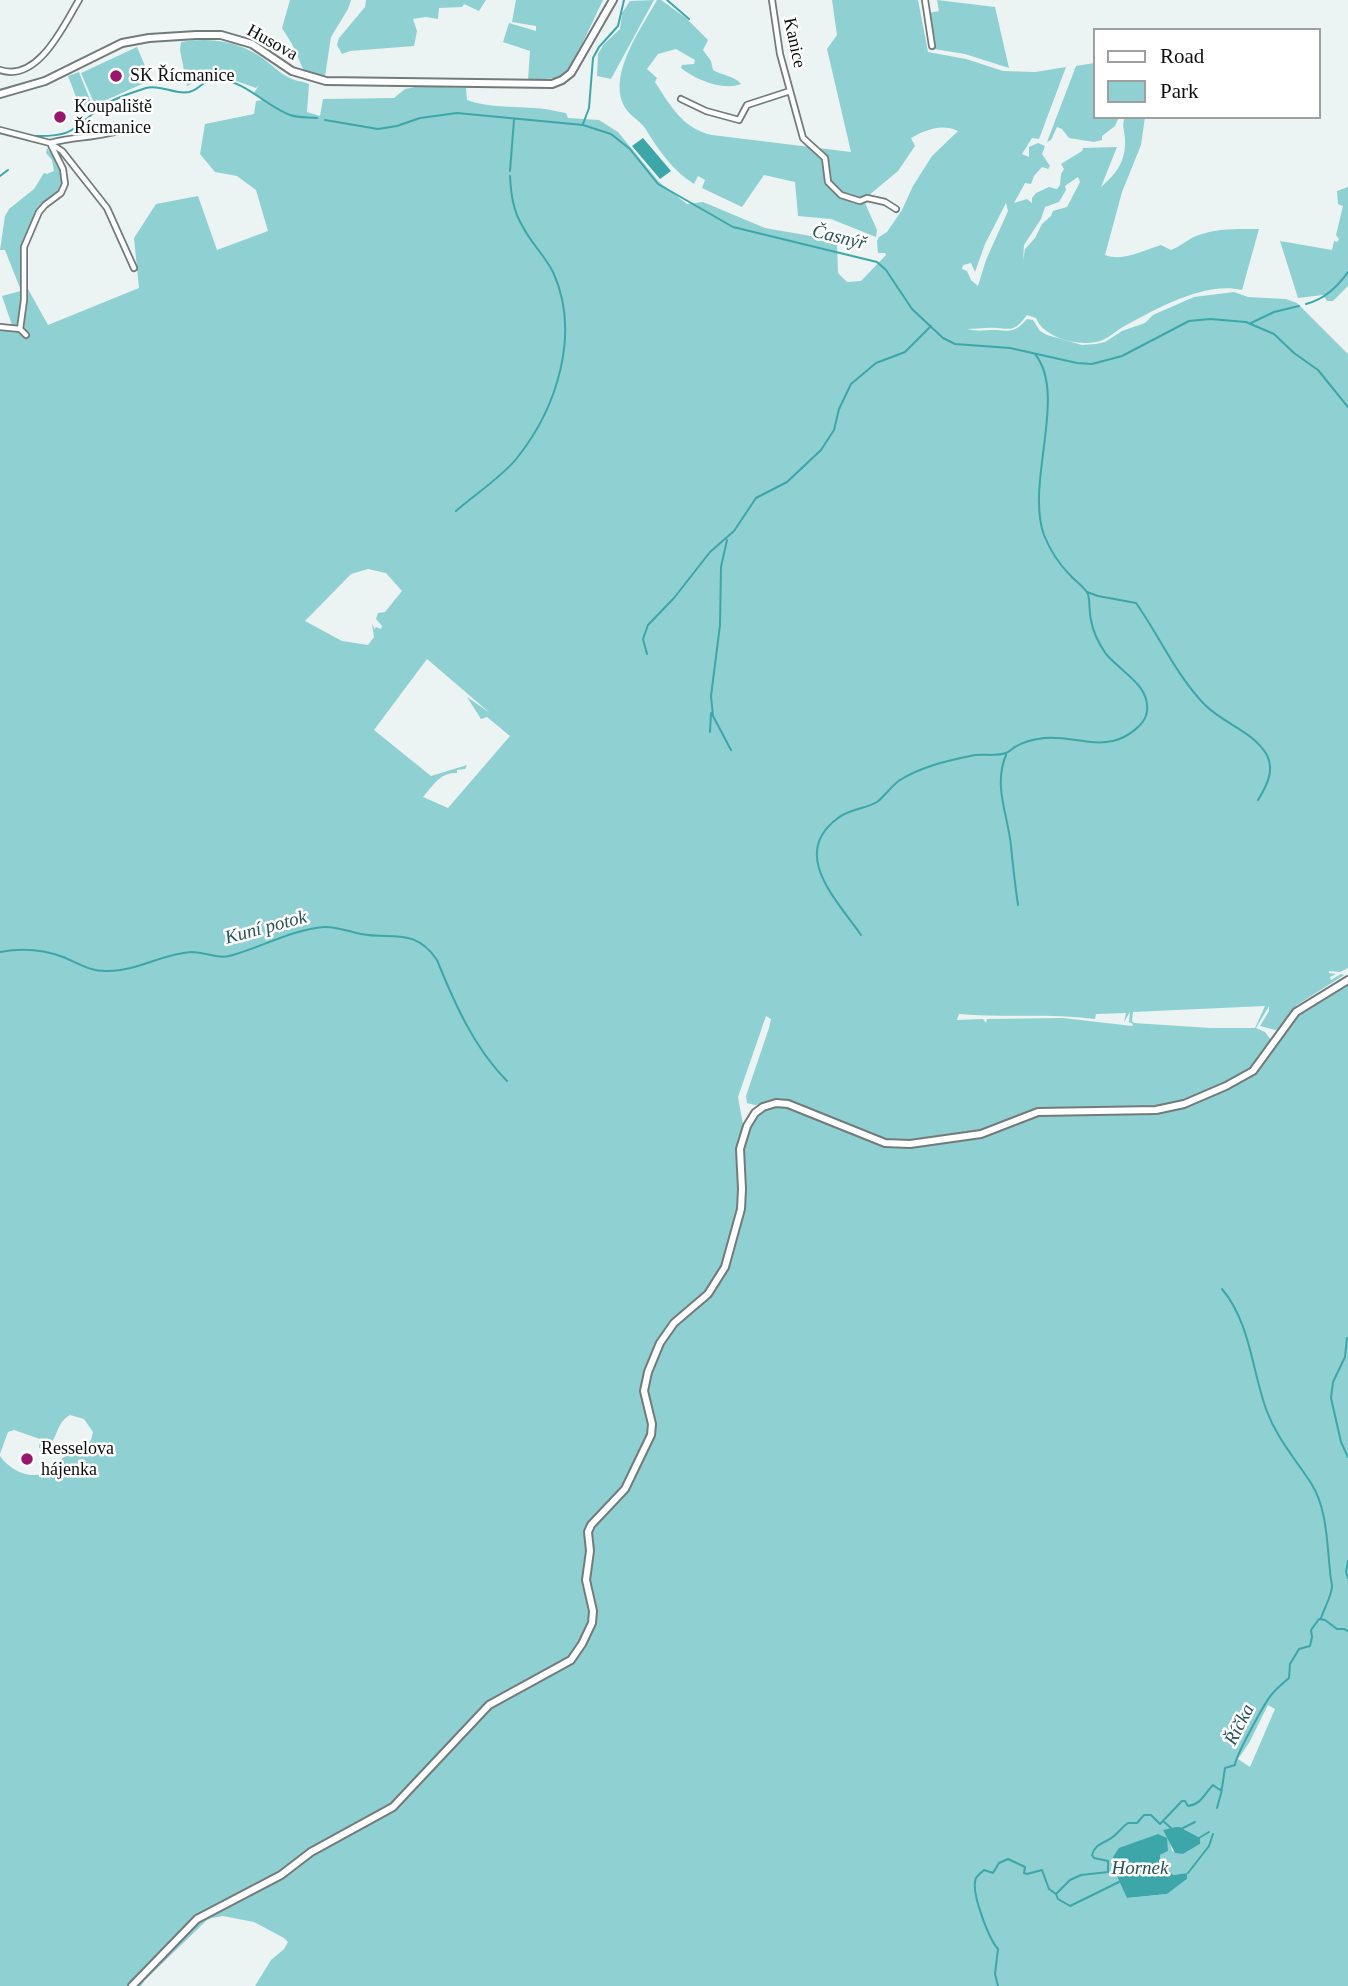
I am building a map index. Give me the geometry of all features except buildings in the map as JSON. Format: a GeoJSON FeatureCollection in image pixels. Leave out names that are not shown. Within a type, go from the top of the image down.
{"type":"FeatureCollection","features":[{"type":"Feature","properties":{"kind":"main road","name":"Husova"},"geometry":{"type":"LineString","coordinates":[[0,94],[45,81],[113,47],[131,41],[196,35],[221,35],[252,44],[292,71],[326,81],[552,84],[571,72],[613,0]]}},
{"type":"Feature","properties":{"kind":"main road"},"geometry":{"type":"LineString","coordinates":[[132,1986],[197,1919],[281,1875],[311,1852],[393,1807],[489,1705],[571,1660],[578,1651],[592,1623],[593,1611],[586,1580],[591,1525],[625,1489],[651,1435],[652,1424],[644,1391],[648,1372],[660,1343],[674,1323],[708,1294],[725,1267],[740,1209],[741,1142],[747,1126],[758,1111],[772,1104],[793,1105],[885,1143],[899,1145],[981,1134],[1038,1112],[1156,1110],[1175,1106],[1226,1086],[1253,1071],[1296,1012],[1348,980]]}},
{"type":"Feature","properties":{"kind":"street"},"geometry":{"type":"LineString","coordinates":[[0,70],[11,71],[30,66],[41,58],[51,47],[79,0]]}},
{"type":"Feature","properties":{"kind":"street","name":"Kanice"},"geometry":{"type":"LineString","coordinates":[[772,0],[780,54],[803,138],[825,158],[828,182],[850,200],[860,201],[867,198],[885,202],[897,209]]}},
{"type":"Feature","properties":{"kind":"street"},"geometry":{"type":"LineString","coordinates":[[926,0],[932,46]]}},
{"type":"Feature","properties":{"kind":"street","name":"Kanice"},"geometry":{"type":"LineString","coordinates":[[681,99],[706,111],[739,120],[747,105],[790,91]]}},
{"type":"Feature","properties":{"kind":"street"},"geometry":{"type":"LineString","coordinates":[[50,144],[71,138],[95,137],[127,128]]}},
{"type":"Feature","properties":{"kind":"street"},"geometry":{"type":"LineString","coordinates":[[0,130],[56,146],[67,156],[102,200],[134,268]]}},
{"type":"Feature","properties":{"kind":"street"},"geometry":{"type":"LineString","coordinates":[[20,329],[24,300],[22,264],[25,243],[39,212],[61,193],[65,184],[63,169],[50,144]]}},
{"type":"Feature","properties":{"kind":"street"},"geometry":{"type":"LineString","coordinates":[[0,327],[20,329],[26,335]]}},
{"type":"Feature","properties":{"kind":"green space"},"geometry":{"type":"Polygon","coordinates":[[[290,0],[351,0],[331,37],[325,76],[304,71],[282,28],[290,0]]]}},
{"type":"Feature","properties":{"kind":"green space"},"geometry":{"type":"Polygon","coordinates":[[[366,0],[486,0],[479,11],[464,4],[462,7],[439,8],[438,19],[413,19],[417,31],[414,46],[342,54],[337,45],[339,38],[365,7],[366,0]]]}},
{"type":"Feature","properties":{"kind":"green space"},"geometry":{"type":"Polygon","coordinates":[[[516,0],[603,0],[571,67],[560,78],[528,80],[530,51],[503,42],[509,23],[536,31],[536,26],[512,22],[516,0]]]}},
{"type":"Feature","properties":{"kind":"green space"},"geometry":{"type":"Polygon","coordinates":[[[654,0],[611,79],[597,76],[598,54],[604,44],[620,29],[622,13],[630,1],[654,0]]]}},
{"type":"Feature","properties":{"kind":"green space"},"geometry":{"type":"Polygon","coordinates":[[[657,0],[661,0],[686,18],[708,40],[703,50],[711,61],[713,70],[741,84],[718,85],[694,77],[681,68],[682,65],[694,64],[695,60],[676,49],[658,54],[647,69],[657,78],[655,82],[685,122],[702,132],[851,152],[827,49],[837,35],[832,0],[918,0],[928,52],[966,59],[1003,71],[1035,72],[1066,67],[1039,139],[1032,138],[1022,154],[1029,157],[1029,147],[1038,143],[1045,146],[1042,154],[1050,166],[1048,169],[1042,167],[1031,184],[1025,183],[1014,203],[1027,199],[1032,203],[1036,193],[1049,187],[1057,189],[1064,169],[1061,164],[1083,148],[1117,147],[1101,187],[1112,177],[1122,160],[1125,147],[1125,119],[1145,119],[1141,145],[1122,192],[1105,255],[1126,256],[1161,245],[1171,250],[1196,236],[1211,232],[1259,229],[1242,290],[1227,288],[1196,293],[1134,321],[1103,340],[1085,343],[1065,340],[1047,331],[1036,318],[1027,315],[1017,326],[1011,328],[967,329],[1010,330],[1018,327],[1027,319],[1033,320],[1040,331],[1047,335],[1082,345],[1096,344],[1145,323],[1153,315],[1194,297],[1234,292],[1248,297],[1286,299],[1297,303],[1348,354],[1348,968],[1340,972],[1329,971],[1336,974],[1330,977],[1331,980],[1344,975],[1297,1005],[1280,1028],[1275,1030],[1260,1026],[1269,1006],[1256,1028],[1265,1032],[1272,1041],[1251,1069],[1183,1101],[1156,1107],[1038,1109],[980,1131],[910,1141],[886,1140],[799,1104],[780,1100],[755,1105],[747,1103],[746,1096],[771,1019],[766,1016],[738,1097],[743,1125],[737,1149],[739,1189],[725,1258],[720,1272],[706,1292],[672,1321],[658,1342],[645,1371],[641,1392],[649,1424],[648,1434],[623,1487],[594,1516],[585,1532],[587,1551],[583,1580],[590,1611],[589,1622],[580,1642],[569,1657],[487,1702],[391,1804],[309,1850],[279,1872],[195,1917],[128,1986],[0,1986],[0,1456],[19,1472],[43,1474],[69,1453],[80,1454],[91,1440],[93,1432],[84,1419],[70,1415],[64,1419],[54,1439],[46,1446],[39,1448],[40,1439],[14,1430],[8,1432],[0,1454],[0,328],[13,328],[2,296],[28,289],[48,325],[139,288],[134,238],[156,204],[198,196],[217,250],[268,231],[256,190],[237,176],[215,172],[200,154],[205,124],[254,114],[256,101],[263,100],[254,93],[259,85],[256,88],[217,74],[208,75],[187,86],[181,42],[202,40],[243,47],[281,73],[309,84],[307,112],[320,116],[323,99],[394,98],[405,89],[421,86],[466,88],[467,100],[475,103],[545,109],[566,113],[568,118],[599,120],[618,132],[659,182],[687,204],[703,202],[765,228],[837,243],[838,273],[847,282],[861,281],[886,255],[878,253],[879,237],[887,232],[902,210],[932,156],[958,131],[940,128],[911,138],[915,146],[898,171],[868,196],[865,203],[877,230],[876,237],[831,219],[798,216],[795,182],[764,175],[742,207],[702,188],[705,180],[698,176],[694,184],[679,172],[660,151],[645,128],[627,111],[620,91],[620,78],[636,36],[657,0]],[[1078,177],[1065,186],[1066,190],[1059,202],[1045,207],[1041,219],[1024,245],[1023,261],[1025,249],[1042,224],[1053,211],[1067,207],[1080,182],[1078,177]],[[1006,203],[985,244],[975,272],[971,263],[963,265],[962,269],[967,271],[978,286],[986,260],[1008,211],[1006,203]],[[368,569],[351,574],[305,621],[342,641],[368,645],[374,637],[372,624],[375,629],[381,629],[382,626],[376,619],[378,613],[385,612],[402,591],[386,573],[368,569]],[[427,659],[374,730],[431,776],[467,765],[465,769],[457,770],[457,773],[446,774],[434,783],[423,797],[448,808],[510,736],[487,717],[481,719],[467,697],[490,713],[427,659]],[[1265,1006],[1133,1012],[1134,1023],[1255,1028],[1265,1006]],[[1130,1012],[1124,1022],[1126,1013],[1096,1014],[1095,1019],[959,1014],[957,1020],[983,1019],[986,1023],[987,1019],[1063,1018],[1132,1026],[1129,1022],[1130,1012]]]}},
{"type":"Feature","properties":{"kind":"green space"},"geometry":{"type":"Polygon","coordinates":[[[937,0],[995,7],[1009,68],[965,54],[934,49],[928,13],[939,11],[937,0]]]}},
{"type":"Feature","properties":{"kind":"green space","name":"SK Řícmanice"},"geometry":{"type":"Polygon","coordinates":[[[137,47],[151,80],[95,105],[81,73],[137,47]]]}},
{"type":"Feature","properties":{"kind":"green space"},"geometry":{"type":"Polygon","coordinates":[[[1092,63],[1092,119],[1118,119],[1115,126],[1102,136],[1102,140],[1094,142],[1069,138],[1057,127],[1051,140],[1047,142],[1076,66],[1092,63]]]}},
{"type":"Feature","properties":{"kind":"green space","name":"SK Řícmanice"},"geometry":{"type":"Polygon","coordinates":[[[79,72],[94,110],[83,115],[68,76],[79,72]]]}},
{"type":"Feature","properties":{"kind":"green space"},"geometry":{"type":"Polygon","coordinates":[[[47,148],[61,169],[63,182],[59,190],[38,210],[29,228],[22,257],[20,288],[5,250],[0,250],[5,216],[9,209],[34,189],[44,173],[54,171],[52,160],[46,153],[47,148]]]}},
{"type":"Feature","properties":{"kind":"green space"},"geometry":{"type":"Polygon","coordinates":[[[1348,187],[1348,286],[1333,301],[1327,301],[1323,295],[1298,298],[1280,241],[1332,250],[1334,241],[1339,239],[1336,235],[1343,206],[1338,204],[1337,191],[1348,187]]]}},
{"type":"Feature","properties":{"kind":"green space"},"geometry":{"type":"Polygon","coordinates":[[[1348,983],[1348,1986],[255,1986],[271,1960],[288,1942],[254,1922],[223,1916],[207,1920],[141,1986],[136,1986],[199,1921],[283,1878],[312,1855],[395,1809],[491,1707],[556,1673],[573,1662],[580,1653],[595,1623],[589,1580],[593,1526],[628,1491],[654,1436],[655,1423],[647,1391],[651,1373],[663,1345],[682,1320],[711,1296],[728,1268],[744,1209],[744,1143],[753,1119],[759,1112],[765,1108],[780,1106],[797,1110],[884,1146],[899,1148],[982,1137],[1039,1115],[1185,1107],[1227,1089],[1255,1073],[1301,1011],[1348,983]],[[1268,1705],[1238,1759],[1250,1767],[1275,1709],[1268,1705]],[[1181,1827],[1167,1831],[1172,1851],[1183,1854],[1200,1844],[1196,1836],[1181,1827]],[[1168,1851],[1116,1864],[1116,1874],[1128,1898],[1167,1894],[1187,1879],[1187,1873],[1173,1875],[1160,1859],[1160,1855],[1168,1851]]]}},
{"type":"Feature","properties":{"kind":"water"},"geometry":{"type":"Polygon","coordinates":[[[643,138],[671,171],[660,179],[632,146],[643,138]]]}},
{"type":"Feature","properties":{"kind":"water"},"geometry":{"type":"Polygon","coordinates":[[[1176,1827],[1200,1838],[1200,1844],[1183,1854],[1175,1853],[1163,1830],[1176,1827]]]}},
{"type":"Feature","properties":{"kind":"water","name":"Hornek"},"geometry":{"type":"Polygon","coordinates":[[[1158,1834],[1167,1838],[1168,1851],[1160,1855],[1160,1858],[1173,1875],[1187,1873],[1187,1879],[1167,1894],[1127,1898],[1116,1874],[1113,1857],[1119,1848],[1158,1834]]]}},
{"type":"Feature","properties":{"kind":"waterway"},"geometry":{"type":"LineString","coordinates":[[583,124],[589,108],[593,58],[618,26],[624,0]]}},
{"type":"Feature","properties":{"kind":"waterway"},"geometry":{"type":"LineString","coordinates":[[667,0],[689,19]]}},
{"type":"Feature","properties":{"kind":"waterway","name":"Časnýř"},"geometry":{"type":"LineString","coordinates":[[35,136],[68,132],[110,101],[146,88],[189,92],[213,79],[237,84],[290,115],[317,118]]}},
{"type":"Feature","properties":{"kind":"waterway","name":"Časnýř"},"geometry":{"type":"LineString","coordinates":[[325,120],[378,129],[420,118],[457,113],[583,125],[611,134],[630,149],[658,184],[733,227],[877,262],[886,270],[912,309],[943,338],[955,344],[1010,348],[1092,364],[1122,356],[1189,321],[1210,319],[1246,322],[1274,334],[1318,370],[1348,407]]}},
{"type":"Feature","properties":{"kind":"waterway"},"geometry":{"type":"LineString","coordinates":[[510,171],[514,120]]}},
{"type":"Feature","properties":{"kind":"waterway","name":"Časnýř"},"geometry":{"type":"LineString","coordinates":[[0,176],[8,170]]}},
{"type":"Feature","properties":{"kind":"waterway"},"geometry":{"type":"LineString","coordinates":[[456,511],[517,458],[543,416],[560,369],[565,320],[561,295],[553,272],[517,215],[510,176]]}},
{"type":"Feature","properties":{"kind":"waterway"},"geometry":{"type":"LineString","coordinates":[[1306,304],[1330,292],[1348,272]]}},
{"type":"Feature","properties":{"kind":"waterway"},"geometry":{"type":"LineString","coordinates":[[1251,323],[1274,312],[1299,306]]}},
{"type":"Feature","properties":{"kind":"waterway"},"geometry":{"type":"LineString","coordinates":[[647,654],[643,639],[648,625],[674,598],[710,552],[734,531],[756,498],[787,482],[821,450],[834,430],[839,409],[851,384],[876,363],[905,352],[931,326]]}},
{"type":"Feature","properties":{"kind":"waterway"},"geometry":{"type":"LineString","coordinates":[[861,935],[830,892],[817,862],[818,847],[824,832],[838,818],[877,802],[900,780],[934,765],[974,755],[1002,754],[1041,738],[1113,741],[1134,730],[1146,716],[1147,702],[1139,686],[1112,661],[1097,638],[1087,591],[1066,571],[1044,535],[1039,491],[1048,392],[1044,371],[1035,354]]}},
{"type":"Feature","properties":{"kind":"waterway"},"geometry":{"type":"LineString","coordinates":[[727,540],[721,567],[720,625],[711,696],[713,716],[731,750]]}},
{"type":"Feature","properties":{"kind":"waterway"},"geometry":{"type":"LineString","coordinates":[[1087,592],[1136,603],[1177,669],[1205,705],[1261,747],[1267,755],[1270,773],[1258,800]]}},
{"type":"Feature","properties":{"kind":"waterway"},"geometry":{"type":"LineString","coordinates":[[710,732],[711,713]]}},
{"type":"Feature","properties":{"kind":"waterway"},"geometry":{"type":"LineString","coordinates":[[1006,755],[1002,767],[1001,789],[1018,905]]}},
{"type":"Feature","properties":{"kind":"waterway","name":"Kuní potok"},"geometry":{"type":"LineString","coordinates":[[0,952],[39,951],[55,954],[90,969],[108,971],[129,968],[180,953],[228,956],[313,928],[338,928],[361,934],[411,939],[429,950],[437,960],[475,1039],[507,1081]]}},
{"type":"Feature","properties":{"kind":"waterway"},"geometry":{"type":"LineString","coordinates":[[1222,1289],[1245,1331],[1270,1420],[1311,1483],[1320,1503],[1332,1587],[1321,1618]]}},
{"type":"Feature","properties":{"kind":"waterway"},"geometry":{"type":"LineString","coordinates":[[1347,1338],[1345,1357],[1333,1382],[1331,1398],[1341,1442],[1348,1457]]}},
{"type":"Feature","properties":{"kind":"waterway"},"geometry":{"type":"LineString","coordinates":[[1348,1561],[1348,1578]]}},
{"type":"Feature","properties":{"kind":"waterway","name":"Říčka"},"geometry":{"type":"LineString","coordinates":[[998,1986],[995,1974],[998,1949],[978,1904],[976,1878],[984,1870],[993,1873],[999,1863],[1008,1859],[1025,1867],[1024,1873],[1027,1874],[1042,1870],[1049,1889],[1056,1894],[1070,1880],[1081,1875],[1108,1872],[1108,1861],[1094,1858],[1092,1855],[1098,1845],[1111,1839],[1128,1823],[1137,1823],[1144,1815],[1151,1815],[1160,1824],[1182,1801],[1188,1806],[1193,1805],[1200,1801],[1213,1785],[1220,1790],[1222,1788],[1225,1768],[1235,1765],[1268,1699],[1289,1678],[1290,1664],[1299,1649],[1310,1646],[1311,1630],[1319,1619],[1337,1629],[1348,1631]]}},
{"type":"Feature","properties":{"kind":"waterway"},"geometry":{"type":"LineString","coordinates":[[1217,1808],[1222,1790]]}},
{"type":"Feature","properties":{"kind":"waterway"},"geometry":{"type":"LineString","coordinates":[[1163,1821],[1171,1828]]}},
{"type":"Feature","properties":{"kind":"waterway"},"geometry":{"type":"LineString","coordinates":[[1181,1829],[1195,1822]]}},
{"type":"Feature","properties":{"kind":"waterway"},"geometry":{"type":"LineString","coordinates":[[1199,1838],[1209,1832]]}},
{"type":"Feature","properties":{"kind":"waterway"},"geometry":{"type":"LineString","coordinates":[[1188,1873],[1209,1846],[1213,1834]]}},
{"type":"Feature","properties":{"kind":"waterway"},"geometry":{"type":"LineString","coordinates":[[1056,1894],[1058,1899],[1070,1906],[1119,1882]]}},
{"type":"Feature","properties":{"kind":"place","name":"SK Řícmanice"},"geometry":{"type":"Point","coordinates":[116,76]}},
{"type":"Feature","properties":{"kind":"place","name":"Koupaliště Řícmanice"},"geometry":{"type":"Point","coordinates":[60,117]}},
{"type":"Feature","properties":{"kind":"place","name":"Resselova hájenka"},"geometry":{"type":"Point","coordinates":[27,1459]}}]}
